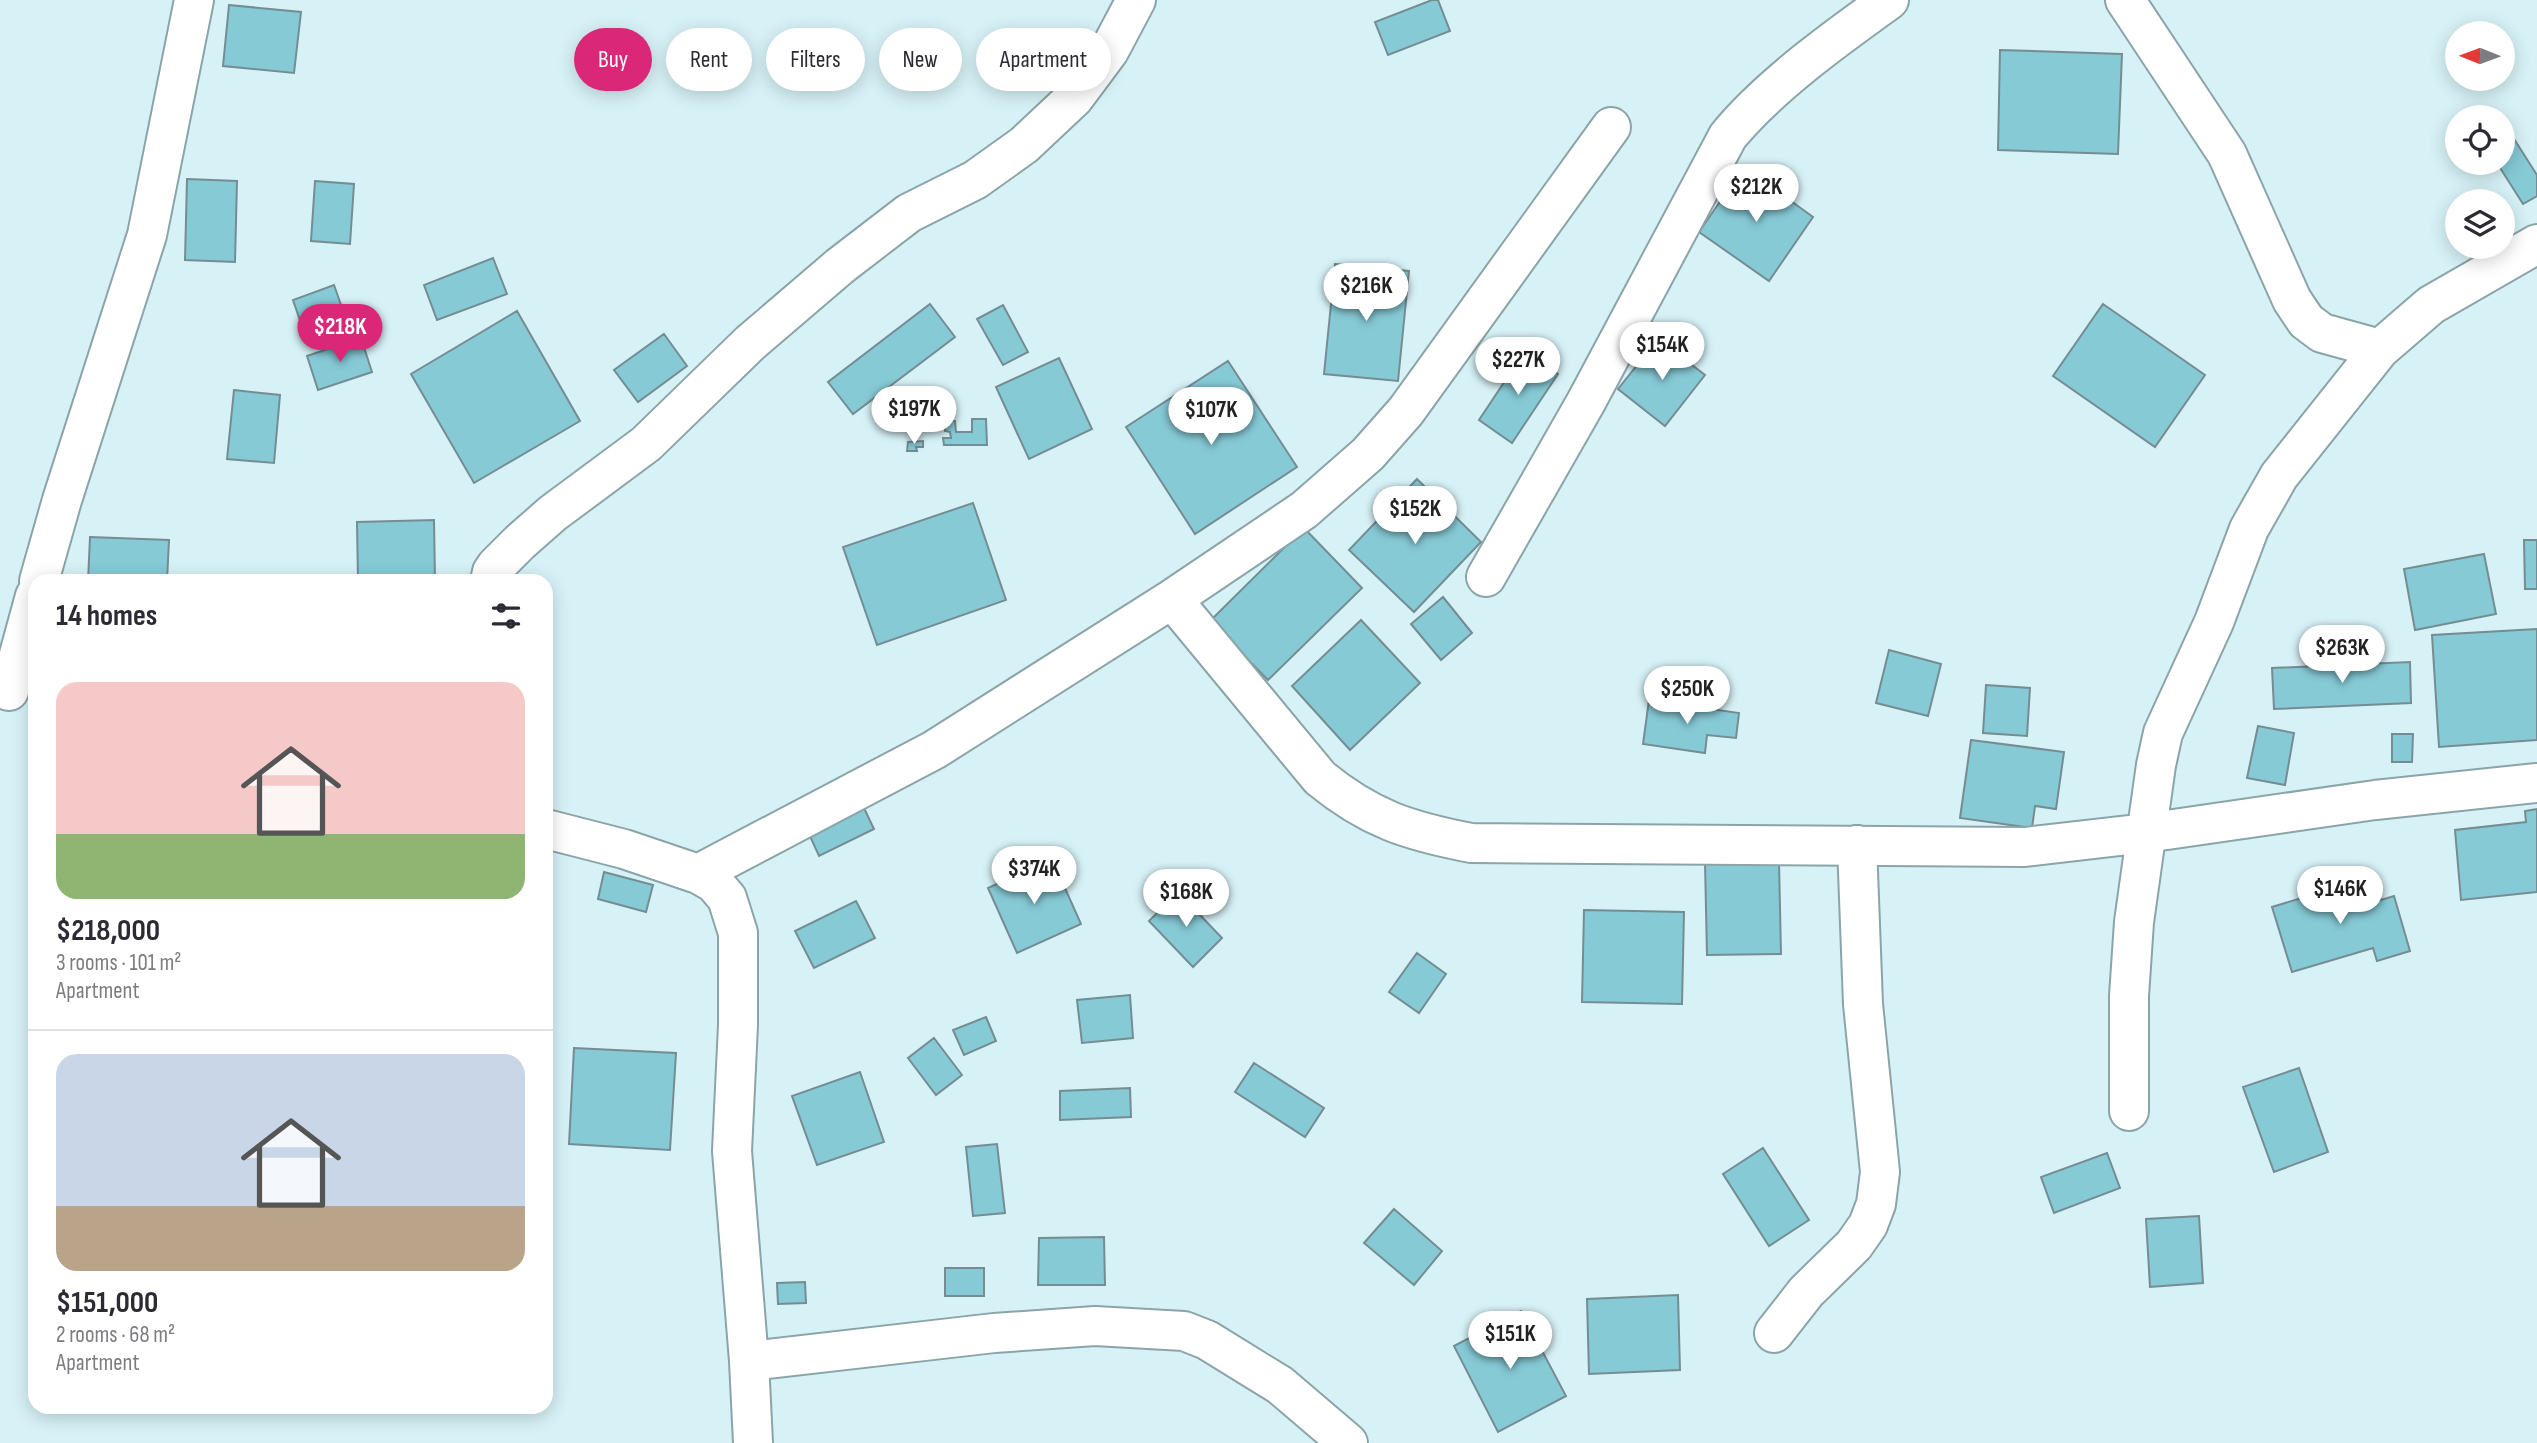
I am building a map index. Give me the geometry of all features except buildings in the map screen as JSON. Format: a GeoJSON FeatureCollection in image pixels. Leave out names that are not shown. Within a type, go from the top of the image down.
{"type":"FeatureCollection","features":[{"type":"Feature","properties":{"kind":"street"},"geometry":{"type":"LineString","coordinates":[[41,574],[147,235],[194,0]]}},
{"type":"Feature","properties":{"kind":"street"},"geometry":{"type":"LineString","coordinates":[[492,574],[520,542],[553,513],[646,444],[750,343],[840,266],[909,213],[975,180],[1024,145],[1074,98],[1109,51],[1136,0]]}},
{"type":"Feature","properties":{"kind":"street"},"geometry":{"type":"LineString","coordinates":[[1486,577],[1586,402],[1728,136],[1747,113],[1844,32],[1889,0]]}},
{"type":"Feature","properties":{"kind":"street"},"geometry":{"type":"LineString","coordinates":[[2125,0],[2227,154],[2292,300],[2306,321],[2322,333],[2380,349]]}},
{"type":"Feature","properties":{"kind":"street"},"geometry":{"type":"LineString","coordinates":[[698,874],[934,750],[1172,599],[1304,510],[1368,454],[1406,411],[1611,127]]}},
{"type":"Feature","properties":{"kind":"street"},"geometry":{"type":"LineString","coordinates":[[2129,1111],[2129,996],[2134,922],[2163,733],[2214,622],[2249,529],[2279,476],[2380,349],[2431,305],[2537,244]]}},
{"type":"Feature","properties":{"kind":"street"},"geometry":{"type":"LineString","coordinates":[[1172,599],[1320,779],[1340,795],[1389,822],[1442,837],[1495,845],[2025,847],[2146,833],[2375,800],[2537,783]]}},
{"type":"Feature","properties":{"kind":"street"},"geometry":{"type":"LineString","coordinates":[[15,693],[28,630]]}},
{"type":"Feature","properties":{"kind":"street"},"geometry":{"type":"LineString","coordinates":[[553,831],[625,849],[698,874],[721,889],[727,898],[738,933],[738,1025],[732,1152],[750,1361],[753,1443]]}},
{"type":"Feature","properties":{"kind":"street"},"geometry":{"type":"LineString","coordinates":[[1774,1333],[1806,1292],[1854,1245],[1868,1225],[1876,1205],[1880,1172],[1863,1004],[1857,845]]}},
{"type":"Feature","properties":{"kind":"street"},"geometry":{"type":"LineString","coordinates":[[750,1361],[994,1333],[1095,1326],[1184,1331],[1208,1340],[1280,1385],[1348,1443]]}}]}
